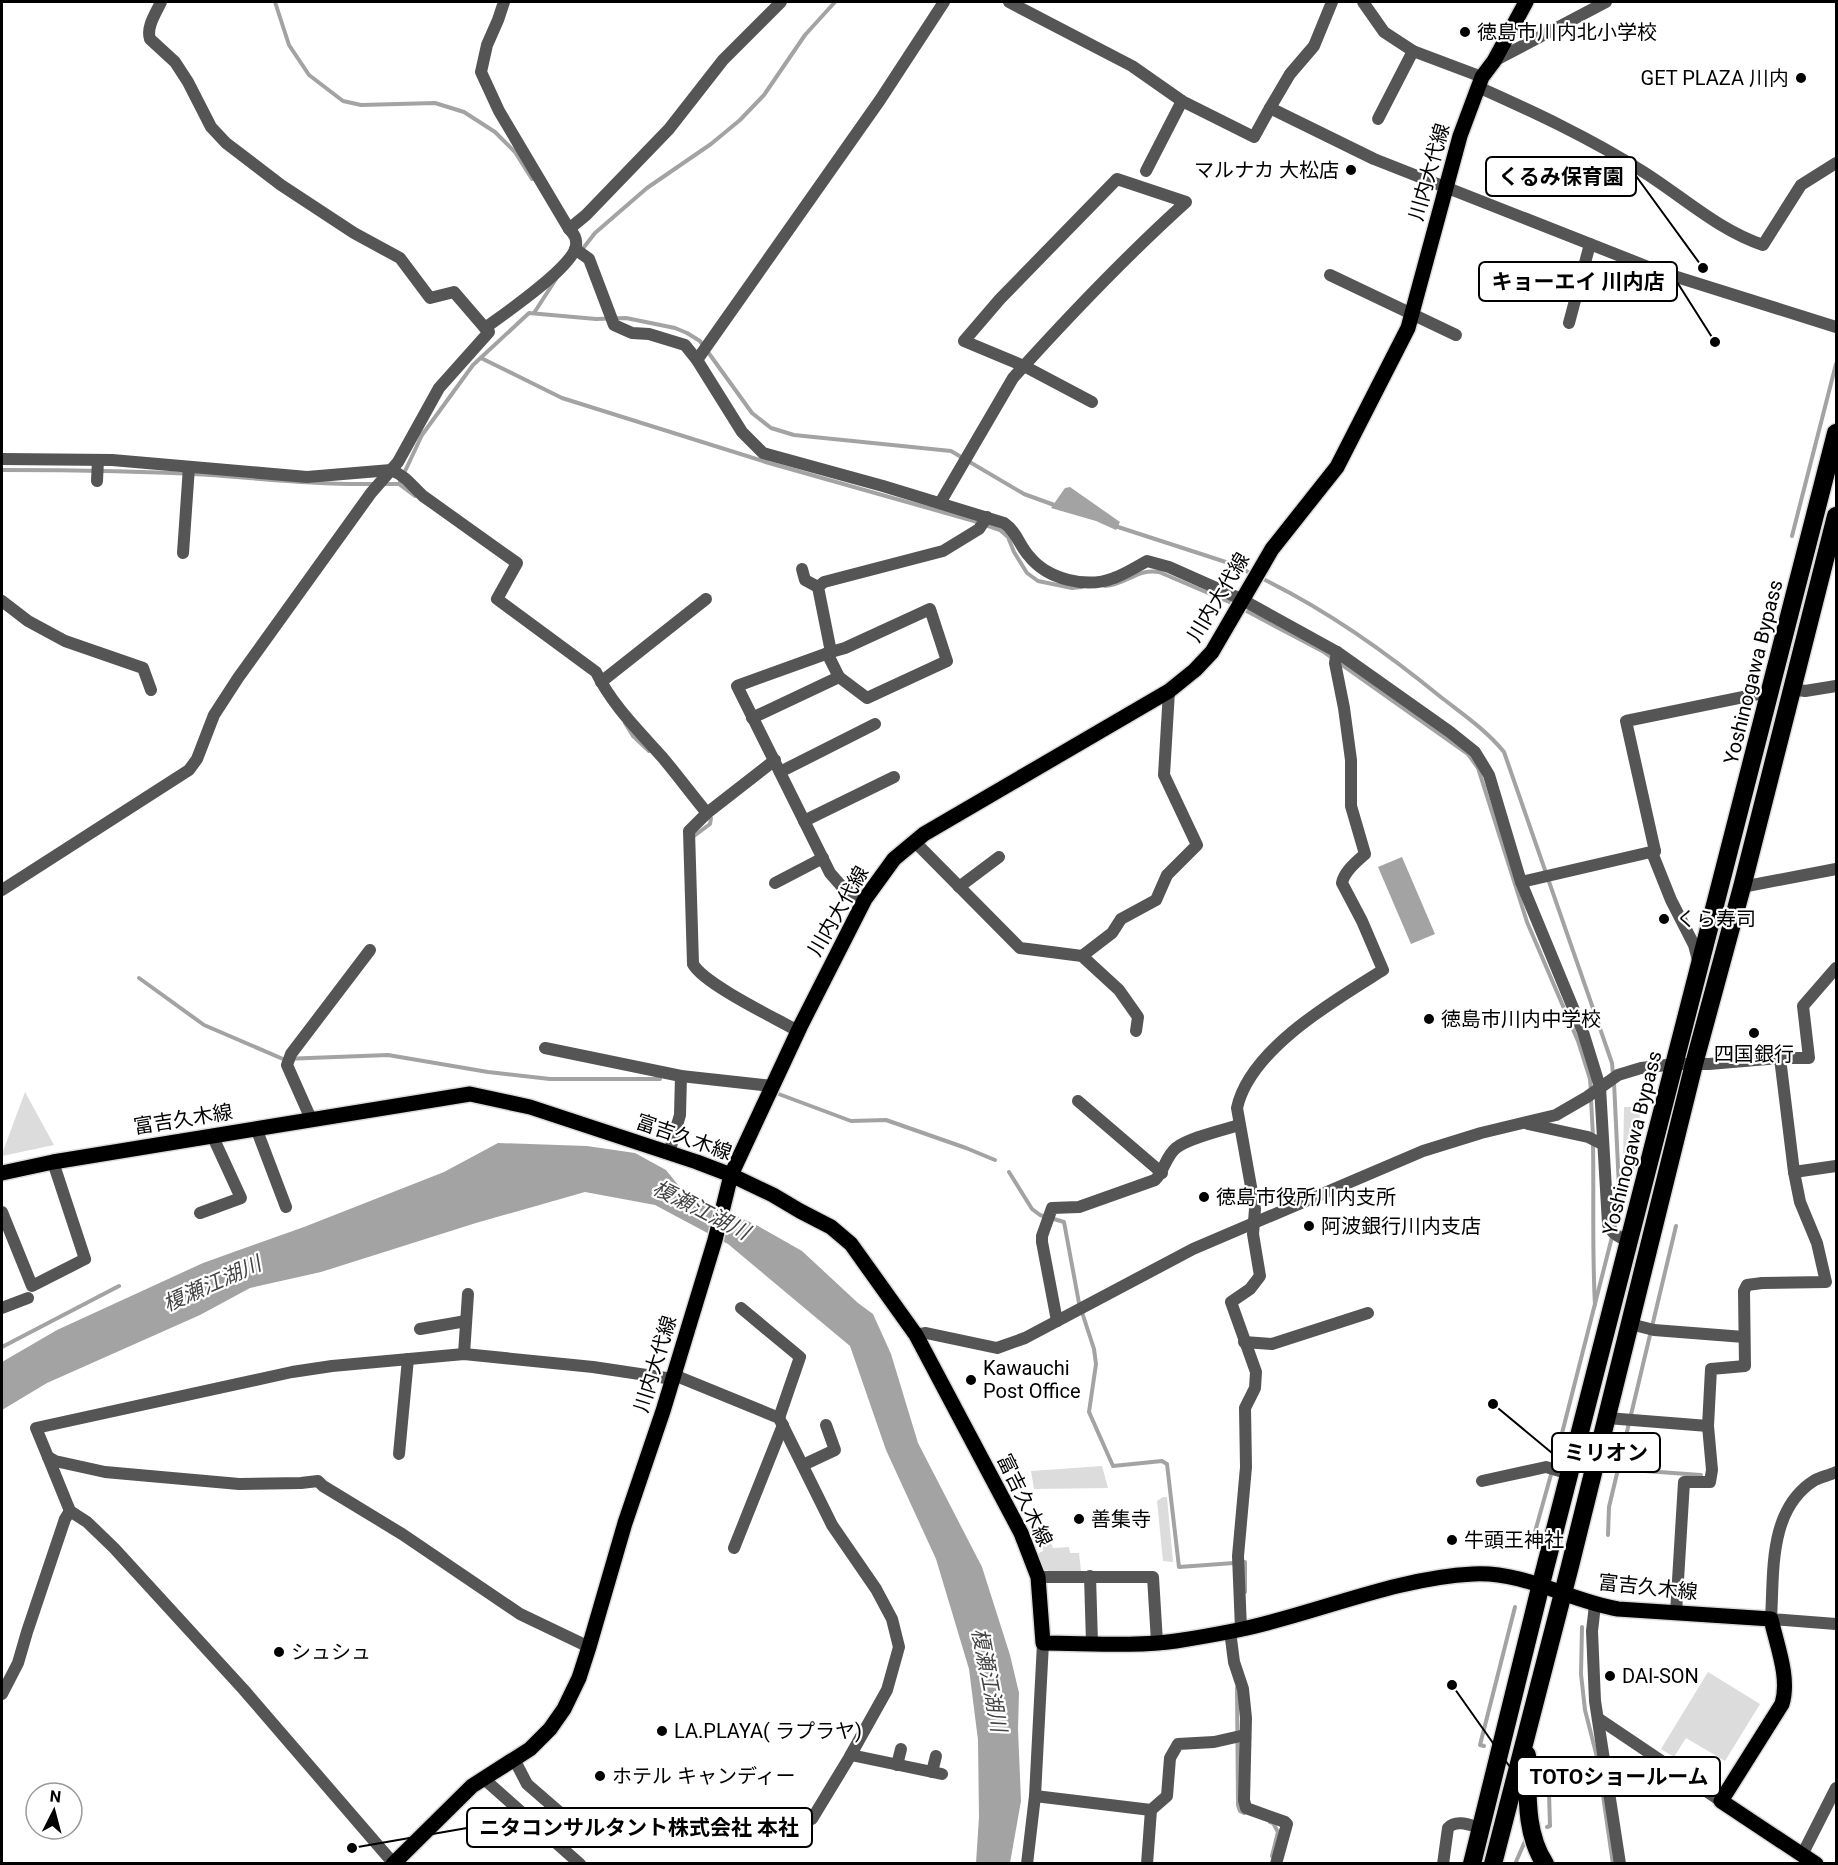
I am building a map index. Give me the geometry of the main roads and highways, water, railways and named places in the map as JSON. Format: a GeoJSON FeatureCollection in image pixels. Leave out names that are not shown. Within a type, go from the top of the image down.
{"type":"FeatureCollection","features":[{"type":"Feature","properties":{"kind":"highway","name":"Yoshinogawa Bypass"},"geometry":{"type":"LineString","coordinates":[[1472,1863],[1541,1584],[1559,1470],[1618,1235],[1676,1064],[1699,965],[1722,885],[1836,433]]}},
{"type":"Feature","properties":{"kind":"highway","name":"Yoshinogawa Bypass"},"geometry":{"type":"LineString","coordinates":[[1493,1863],[1607,1418],[1644,1328],[1694,1064],[1742,887],[1836,516]]}},
{"type":"Feature","properties":{"kind":"highway"},"geometry":{"type":"LineString","coordinates":[[1527,1732],[1529,1810],[1532,1833],[1538,1852],[1545,1863]]}},
{"type":"Feature","properties":{"kind":"main road","name":"川内大代線"},"geometry":{"type":"LineString","coordinates":[[393,1863],[483,1778],[530,1749],[550,1730],[560,1716],[579,1678],[625,1523],[673,1377],[731,1175],[798,1031],[865,899],[894,860],[924,834],[1169,691],[1195,670],[1212,652],[1272,549],[1337,467],[1408,328],[1460,136],[1480,82],[1526,2]]}},
{"type":"Feature","properties":{"kind":"main road","name":"富吉久木線"},"geometry":{"type":"LineString","coordinates":[[2,1173],[212,1135],[470,1094],[530,1107],[731,1175],[831,1227],[850,1244],[916,1335],[1021,1533],[1038,1577],[1043,1643],[1175,1641],[1235,1630],[1382,1590],[1439,1578],[1485,1574],[1518,1578],[1541,1584],[1595,1605],[1618,1609],[1771,1619],[1785,1681],[1785,1694],[1782,1704],[1721,1802],[1816,1863]]}},
{"type":"Feature","properties":{"kind":"water"},"geometry":{"type":"Polygon","coordinates":[[[1070,487],[1120,522],[1116,530],[1096,521],[1051,508],[1065,488],[1070,487]]]}},
{"type":"Feature","properties":{"kind":"water"},"geometry":{"type":"Polygon","coordinates":[[[1402,857],[1435,934],[1411,944],[1378,867],[1402,857]]]}},
{"type":"Feature","properties":{"kind":"water","name":"榎瀬江湖川"},"geometry":{"type":"Polygon","coordinates":[[[498,1143],[587,1146],[635,1153],[666,1170],[683,1191],[758,1226],[802,1251],[873,1314],[891,1354],[918,1443],[982,1567],[1010,1655],[1019,1693],[1021,1801],[1010,1863],[976,1863],[979,1817],[978,1740],[969,1669],[936,1559],[886,1450],[850,1346],[728,1244],[655,1205],[585,1192],[476,1223],[321,1272],[250,1288],[200,1315],[47,1383],[2,1410],[2,1362],[57,1330],[203,1263],[304,1227],[444,1172],[498,1143]]]}},
{"type":"Feature","properties":{"kind":"waterway"},"geometry":{"type":"LineString","coordinates":[[275,2],[289,45],[309,75],[343,101],[361,105],[435,103],[464,112],[495,132],[515,152],[532,179]]}},
{"type":"Feature","properties":{"kind":"waterway"},"geometry":{"type":"LineString","coordinates":[[581,251],[595,233],[647,188],[711,144],[740,120],[764,95],[805,35],[835,2]]}},
{"type":"Feature","properties":{"kind":"waterway"},"geometry":{"type":"LineString","coordinates":[[534,313],[556,279]]}},
{"type":"Feature","properties":{"kind":"waterway"},"geometry":{"type":"LineString","coordinates":[[383,484],[399,484],[422,435],[473,365],[529,313],[596,319],[626,318],[675,328],[700,341],[752,413],[771,428],[794,435],[951,451],[1024,494],[1057,506]]}},
{"type":"Feature","properties":{"kind":"waterway"},"geometry":{"type":"LineString","coordinates":[[481,358],[562,398],[769,463],[1000,530],[1008,537],[1027,573],[1038,581],[1072,588],[1082,587]]}},
{"type":"Feature","properties":{"kind":"waterway"},"geometry":{"type":"LineString","coordinates":[[1792,536],[1836,364]]}},
{"type":"Feature","properties":{"kind":"waterway"},"geometry":{"type":"LineString","coordinates":[[2,470],[159,473],[313,483],[375,484]]}},
{"type":"Feature","properties":{"kind":"waterway"},"geometry":{"type":"LineString","coordinates":[[399,484],[415,496]]}},
{"type":"Feature","properties":{"kind":"waterway"},"geometry":{"type":"LineString","coordinates":[[1115,526],[1235,565],[1252,574]]}},
{"type":"Feature","properties":{"kind":"waterway"},"geometry":{"type":"LineString","coordinates":[[1105,586],[1119,583],[1144,572],[1159,572],[1234,604]]}},
{"type":"Feature","properties":{"kind":"waterway"},"geometry":{"type":"LineString","coordinates":[[1259,577],[1308,603],[1377,647],[1475,724],[1504,752],[1612,1063],[1613,1075]]}},
{"type":"Feature","properties":{"kind":"waterway"},"geometry":{"type":"LineString","coordinates":[[1241,608],[1324,652],[1468,754],[1478,768],[1527,922],[1578,1041],[1590,1079],[1591,1091]]}},
{"type":"Feature","properties":{"kind":"waterway"},"geometry":{"type":"LineString","coordinates":[[625,723],[633,736],[649,751]]}},
{"type":"Feature","properties":{"kind":"waterway"},"geometry":{"type":"LineString","coordinates":[[694,836],[710,824],[711,818]]}},
{"type":"Feature","properties":{"kind":"waterway"},"geometry":{"type":"LineString","coordinates":[[139,978],[204,1025],[283,1059],[388,1055],[488,1072],[550,1079],[660,1079]]}},
{"type":"Feature","properties":{"kind":"waterway"},"geometry":{"type":"LineString","coordinates":[[1614,1082],[1620,1209]]}},
{"type":"Feature","properties":{"kind":"waterway"},"geometry":{"type":"LineString","coordinates":[[776,1093],[851,1121],[886,1120],[995,1160]]}},
{"type":"Feature","properties":{"kind":"waterway"},"geometry":{"type":"LineString","coordinates":[[1591,1099],[1593,1136]]}},
{"type":"Feature","properties":{"kind":"waterway"},"geometry":{"type":"LineString","coordinates":[[1593,1144],[1595,1305]]}},
{"type":"Feature","properties":{"kind":"waterway"},"geometry":{"type":"LineString","coordinates":[[1614,1229],[1633,1167]]}},
{"type":"Feature","properties":{"kind":"waterway"},"geometry":{"type":"LineString","coordinates":[[1009,1172],[1032,1209],[1040,1215],[1064,1222],[1079,1303],[1094,1349],[1096,1364],[1089,1412],[1113,1466],[1162,1461],[1167,1464],[1179,1567],[1234,1563]]}},
{"type":"Feature","properties":{"kind":"waterway"},"geometry":{"type":"LineString","coordinates":[[1608,1535],[1609,1507],[1676,1226]]}},
{"type":"Feature","properties":{"kind":"waterway"},"geometry":{"type":"LineString","coordinates":[[1533,1539],[1612,1237]]}},
{"type":"Feature","properties":{"kind":"waterway"},"geometry":{"type":"LineString","coordinates":[[2,1347],[119,1286]]}},
{"type":"Feature","properties":{"kind":"waterway"},"geometry":{"type":"LineString","coordinates":[[1617,1469],[1701,1475]]}},
{"type":"Feature","properties":{"kind":"waterway"},"geometry":{"type":"LineString","coordinates":[[1243,1562],[1245,1562],[1245,1592]]}},
{"type":"Feature","properties":{"kind":"waterway"},"geometry":{"type":"LineString","coordinates":[[1484,1746],[1480,1745],[1515,1607]]}},
{"type":"Feature","properties":{"kind":"waterway"},"geometry":{"type":"LineString","coordinates":[[1582,1627],[1581,1674],[1585,1710],[1598,1761],[1613,1864]]}},
{"type":"Feature","properties":{"kind":"waterway"},"geometry":{"type":"LineString","coordinates":[[1237,1688],[1238,1805],[1240,1811],[1244,1813]]}},
{"type":"Feature","properties":{"kind":"waterway"},"geometry":{"type":"LineString","coordinates":[[1547,1827],[1550,1826],[1549,1793],[1553,1764],[1549,1762]]}},
{"type":"Feature","properties":{"kind":"waterway"},"geometry":{"type":"LineString","coordinates":[[1270,1822],[1278,1832],[1272,1856]]}},
{"type":"Feature","properties":{"kind":"waterway"},"geometry":{"type":"LineString","coordinates":[[1515,1864],[1526,1839]]}},
{"type":"Feature","properties":{"kind":"place","name":"徳島市川内北小学校"},"geometry":{"type":"Point","coordinates":[1465,32]}},
{"type":"Feature","properties":{"kind":"place","name":"GET PLAZA 川内"},"geometry":{"type":"Point","coordinates":[1801,78]}},
{"type":"Feature","properties":{"kind":"place","name":"マルナカ 大松店"},"geometry":{"type":"Point","coordinates":[1351,170]}},
{"type":"Feature","properties":{"kind":"place","name":"くるみ保育園"},"geometry":{"type":"Point","coordinates":[1703,268]}},
{"type":"Feature","properties":{"kind":"place","name":"キョーエイ 川内店"},"geometry":{"type":"Point","coordinates":[1715,342]}},
{"type":"Feature","properties":{"kind":"place","name":"くら寿司"},"geometry":{"type":"Point","coordinates":[1664,919]}},
{"type":"Feature","properties":{"kind":"place","name":"徳島市川内中学校"},"geometry":{"type":"Point","coordinates":[1429,1019]}},
{"type":"Feature","properties":{"kind":"place","name":"四国銀行"},"geometry":{"type":"Point","coordinates":[1754,1033]}},
{"type":"Feature","properties":{"kind":"place","name":"徳島市役所川内支所"},"geometry":{"type":"Point","coordinates":[1204,1197]}},
{"type":"Feature","properties":{"kind":"place","name":"阿波銀行川内支店"},"geometry":{"type":"Point","coordinates":[1309,1226]}},
{"type":"Feature","properties":{"kind":"place","name":"Kawauchi Post Office"},"geometry":{"type":"Point","coordinates":[971,1380]}},
{"type":"Feature","properties":{"kind":"place","name":"ミリオン"},"geometry":{"type":"Point","coordinates":[1493,1404]}},
{"type":"Feature","properties":{"kind":"place","name":"善集寺"},"geometry":{"type":"Point","coordinates":[1079,1519]}},
{"type":"Feature","properties":{"kind":"place","name":"牛頭王神社"},"geometry":{"type":"Point","coordinates":[1452,1540]}},
{"type":"Feature","properties":{"kind":"place","name":"シュシュ"},"geometry":{"type":"Point","coordinates":[279,1652]}},
{"type":"Feature","properties":{"kind":"place","name":"DAI-SON"},"geometry":{"type":"Point","coordinates":[1610,1676]}},
{"type":"Feature","properties":{"kind":"place","name":"TOTOショールーム"},"geometry":{"type":"Point","coordinates":[1452,1685]}},
{"type":"Feature","properties":{"kind":"place","name":"LA.PLAYA( ラプラヤ)"},"geometry":{"type":"Point","coordinates":[662,1731]}},
{"type":"Feature","properties":{"kind":"place","name":"ホテル キャンディー"},"geometry":{"type":"Point","coordinates":[600,1776]}},
{"type":"Feature","properties":{"kind":"place","name":"ニタコンサルタント株式会社 本社"},"geometry":{"type":"Point","coordinates":[352,1848]}}]}
